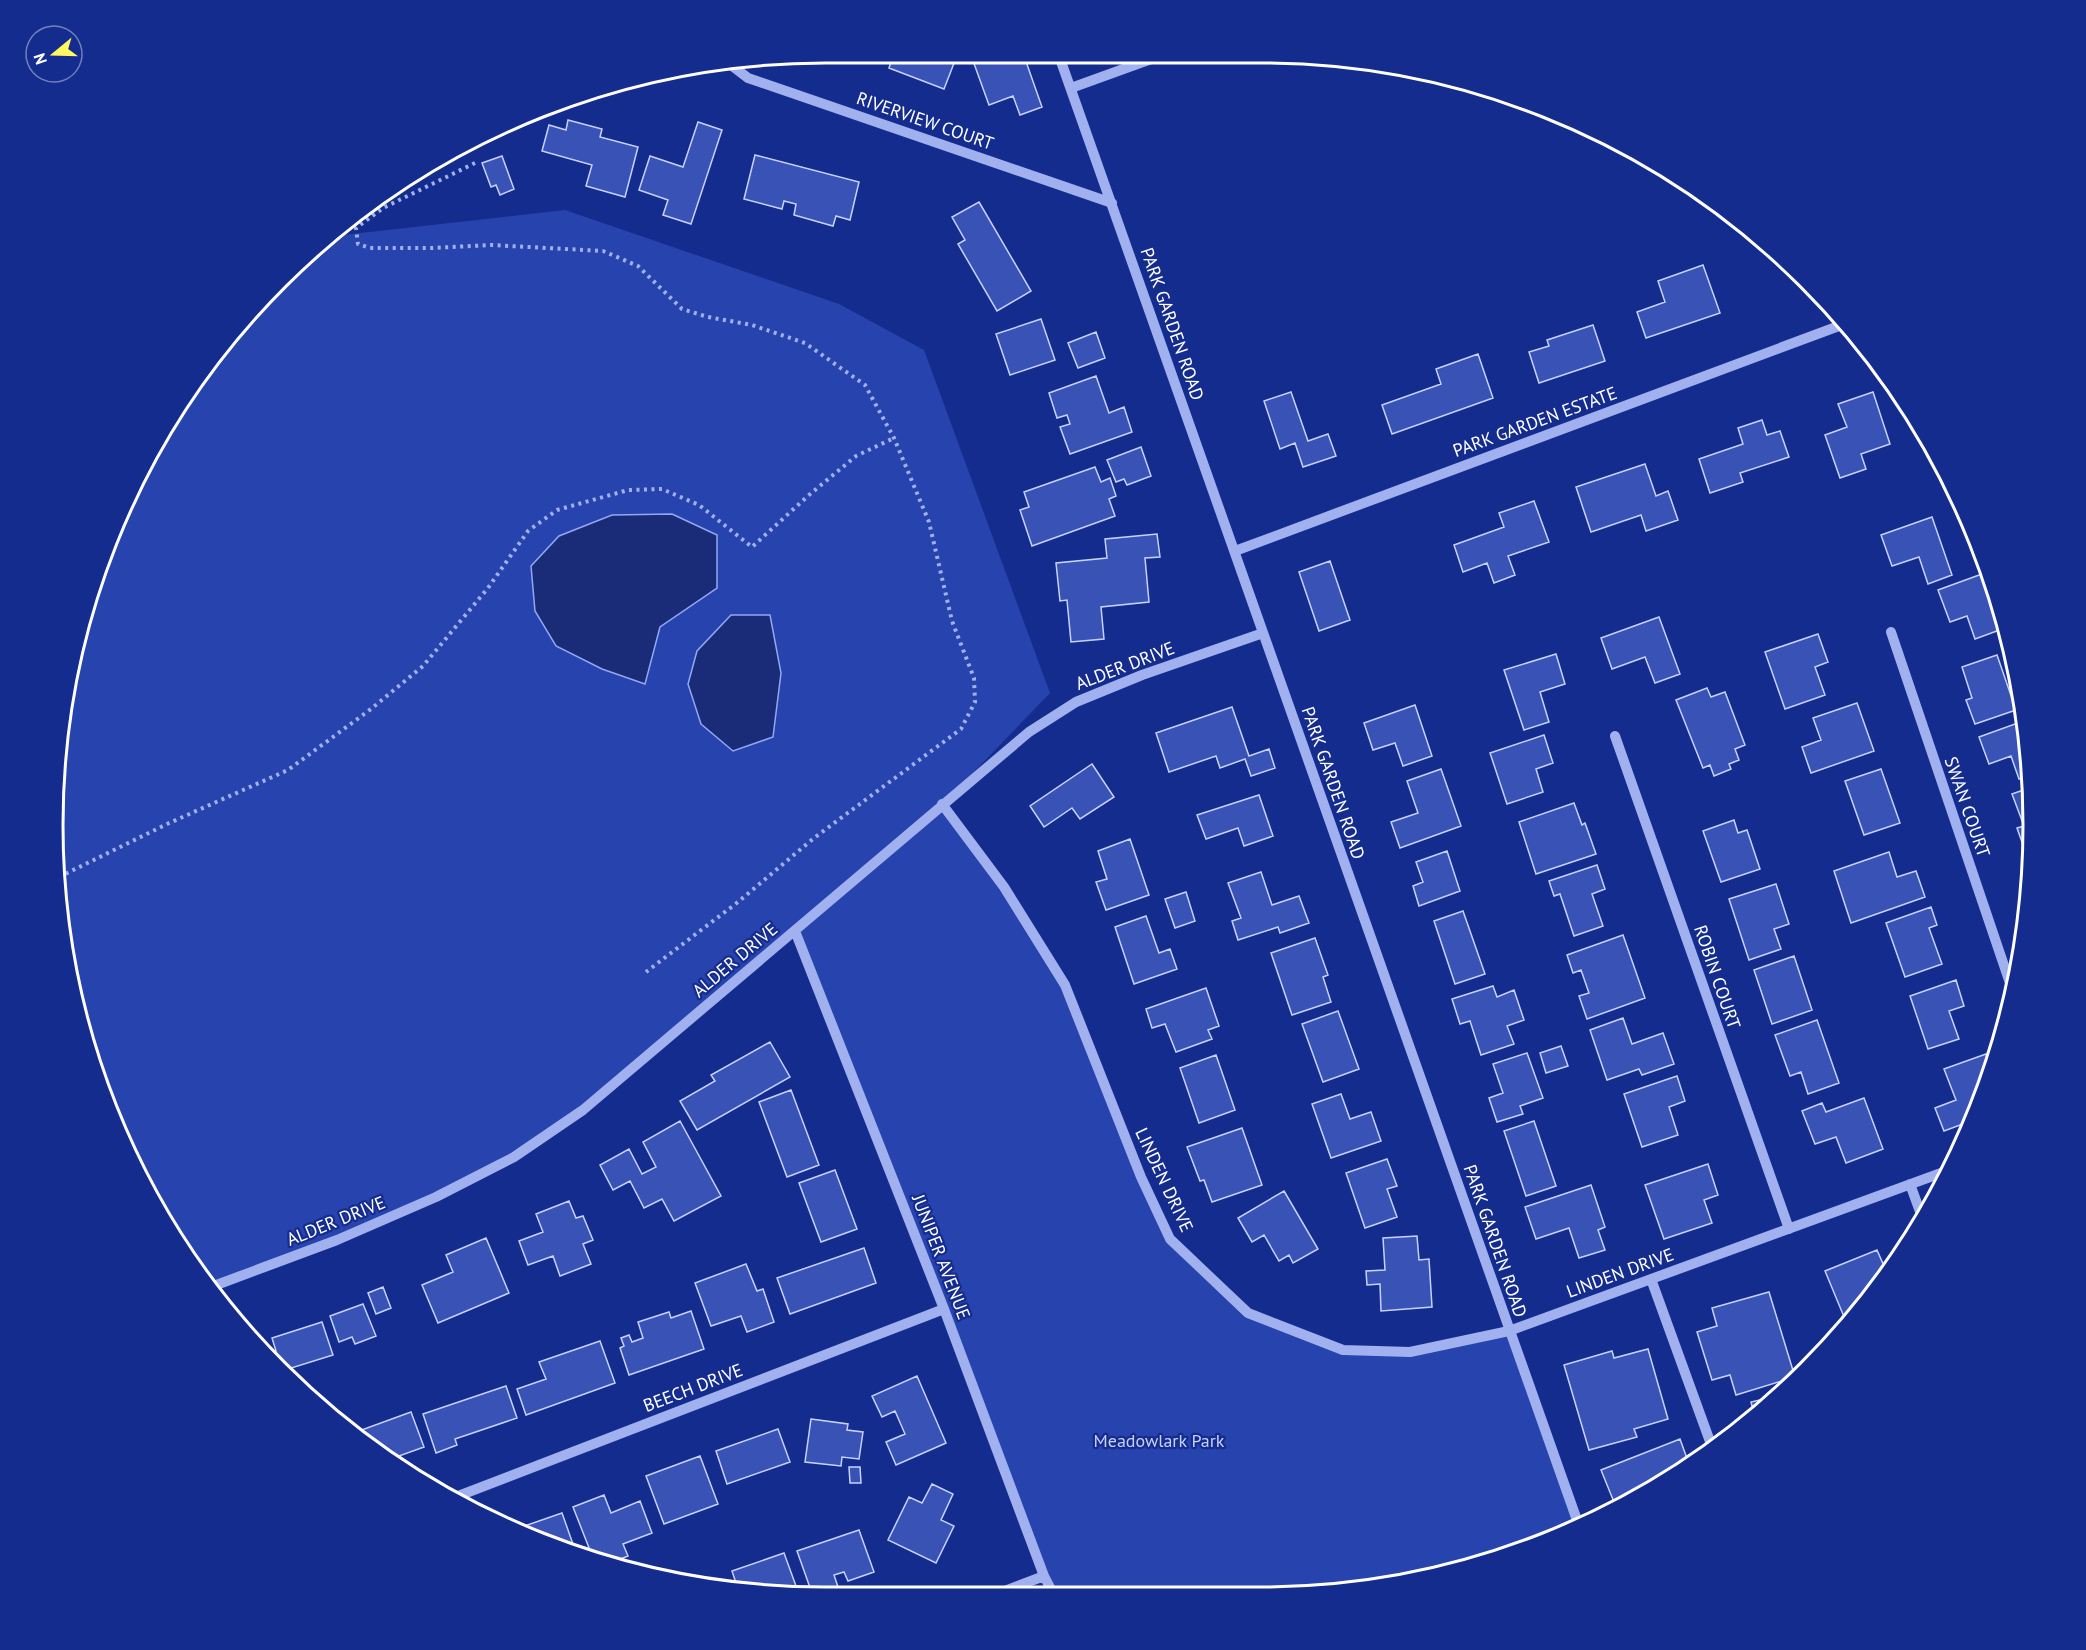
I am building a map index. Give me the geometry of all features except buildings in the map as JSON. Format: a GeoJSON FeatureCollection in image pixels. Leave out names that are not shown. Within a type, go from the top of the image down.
{"type":"FeatureCollection","features":[{"type":"Feature","properties":{"kind":"street","name":"PARK GARDEN ROAD"},"geometry":{"type":"LineString","coordinates":[[1062,63],[1576,1518]]}},
{"type":"Feature","properties":{"kind":"street"},"geometry":{"type":"LineString","coordinates":[[1071,88],[1140,63]]}},
{"type":"Feature","properties":{"kind":"street","name":"RIVERVIEW COURT"},"geometry":{"type":"LineString","coordinates":[[736,69],[748,78],[1112,203]]}},
{"type":"Feature","properties":{"kind":"street","name":"PARK GARDEN ESTATE"},"geometry":{"type":"LineString","coordinates":[[1235,551],[1837,327]]}},
{"type":"Feature","properties":{"kind":"street","name":"SWAN COURT"},"geometry":{"type":"LineString","coordinates":[[1891,632],[2008,976]]}},
{"type":"Feature","properties":{"kind":"street","name":"ALDER DRIVE"},"geometry":{"type":"LineString","coordinates":[[217,1285],[337,1240],[436,1197],[514,1158],[582,1110],[1029,732],[1076,702],[1142,675],[1263,633]]}},
{"type":"Feature","properties":{"kind":"street","name":"ROBIN COURT"},"geometry":{"type":"LineString","coordinates":[[1615,736],[1789,1229]]}},
{"type":"Feature","properties":{"kind":"street","name":"LINDEN DRIVE"},"geometry":{"type":"LineString","coordinates":[[942,804],[1004,887],[1065,985],[1141,1177],[1170,1239],[1248,1313],[1343,1350],[1410,1352],[1509,1331],[1938,1174]]}},
{"type":"Feature","properties":{"kind":"street","name":"JUNIPER AVENUE"},"geometry":{"type":"LineString","coordinates":[[795,931],[944,1309],[1050,1587]]}},
{"type":"Feature","properties":{"kind":"street"},"geometry":{"type":"LineString","coordinates":[[1911,1184],[1919,1209]]}},
{"type":"Feature","properties":{"kind":"street"},"geometry":{"type":"LineString","coordinates":[[1651,1279],[1709,1441]]}},
{"type":"Feature","properties":{"kind":"street","name":"BEECH DRIVE"},"geometry":{"type":"LineString","coordinates":[[462,1494],[944,1309]]}},
{"type":"Feature","properties":{"kind":"street"},"geometry":{"type":"LineString","coordinates":[[1015,1587],[1044,1576]]}},
{"type":"Feature","properties":{"kind":"path"},"geometry":{"type":"LineString","coordinates":[[476,163],[383,208],[356,228],[358,244],[370,248],[430,248],[491,244],[603,251],[638,266],[682,309],[708,317],[752,325],[805,343],[865,385],[894,438],[929,522],[952,621],[974,678],[975,702],[961,729],[814,838],[738,902],[646,972]]}},
{"type":"Feature","properties":{"kind":"path"},"geometry":{"type":"LineString","coordinates":[[65,874],[167,824],[288,770],[371,710],[423,666],[488,588],[528,531],[557,510],[628,490],[662,489],[699,505],[752,547],[856,456],[894,438]]}},
{"type":"Feature","properties":{"kind":"green space","name":"Meadowlark Park"},"geometry":{"type":"Polygon","coordinates":[[[565,210],[839,304],[924,350],[1050,693],[942,805],[1065,985],[1170,1239],[1248,1313],[1343,1350],[1410,1352],[1509,1331],[1576,1518],[1506,1547],[1458,1561],[1360,1580],[1261,1587],[1051,1587],[795,931],[583,1110],[436,1197],[217,1285],[165,1206],[142,1162],[103,1070],[89,1022],[78,974],[65,875],[63,825],[70,726],[78,676],[103,580],[121,533],[165,444],[220,361],[252,323],[286,286],[343,235],[565,210]]]}},
{"type":"Feature","properties":{"kind":"shaded area"},"geometry":{"type":"Polygon","coordinates":[[[672,514],[717,535],[717,588],[660,627],[645,684],[602,669],[556,646],[535,611],[531,566],[559,536],[612,515],[672,514]]]}},
{"type":"Feature","properties":{"kind":"shaded area"},"geometry":{"type":"Polygon","coordinates":[[[731,615],[770,615],[781,673],[773,737],[733,751],[701,724],[688,684],[697,651],[731,615]]]}}]}
